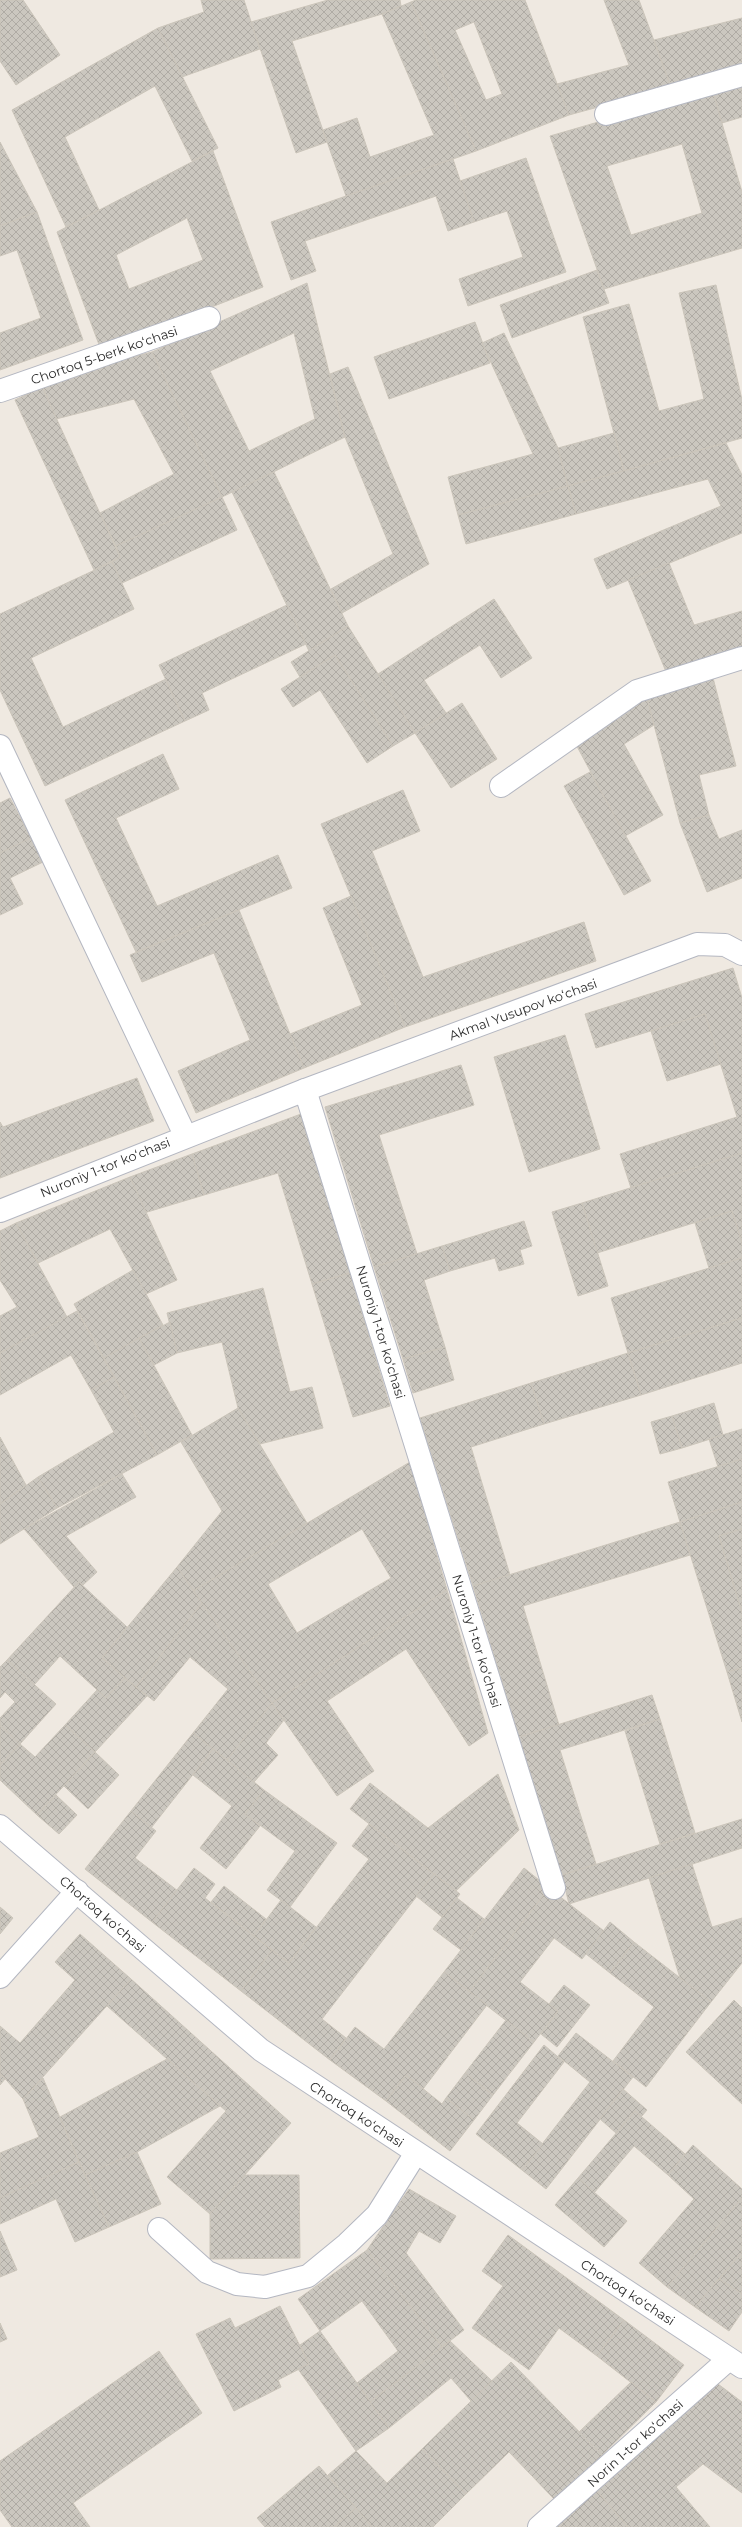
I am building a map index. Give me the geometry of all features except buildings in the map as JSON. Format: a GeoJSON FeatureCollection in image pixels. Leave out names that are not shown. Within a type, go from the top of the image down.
{"type":"FeatureCollection","features":[{"type":"Feature","properties":{"kind":"street"},"geometry":{"type":"LineString","coordinates":[[606,114],[742,75]]}},
{"type":"Feature","properties":{"kind":"street","name":"Chortoq 5-berk koʻchasi"},"geometry":{"type":"LineString","coordinates":[[0,391],[209,318]]}},
{"type":"Feature","properties":{"kind":"street"},"geometry":{"type":"LineString","coordinates":[[501,786],[637,692],[742,658]]}},
{"type":"Feature","properties":{"kind":"street"},"geometry":{"type":"LineString","coordinates":[[0,746],[185,1135]]}},
{"type":"Feature","properties":{"kind":"street","name":"Akmal Yusupov koʻchasi"},"geometry":{"type":"LineString","coordinates":[[305,1090],[697,944],[725,945],[742,954]]}},
{"type":"Feature","properties":{"kind":"street","name":"Nuroniy 1-tor koʻchasi"},"geometry":{"type":"LineString","coordinates":[[0,1211],[185,1135],[305,1090],[554,1888]]}},
{"type":"Feature","properties":{"kind":"street","name":"Chortoq koʻchasi"},"geometry":{"type":"LineString","coordinates":[[0,1826],[260,2050],[736,2363]]}},
{"type":"Feature","properties":{"kind":"street"},"geometry":{"type":"LineString","coordinates":[[0,1977],[77,1891]]}},
{"type":"Feature","properties":{"kind":"street"},"geometry":{"type":"LineString","coordinates":[[159,2229],[207,2272],[237,2284],[265,2287],[308,2276],[347,2244],[376,2215],[416,2153]]}},
{"type":"Feature","properties":{"kind":"street","name":"Norin 1-tor koʻchasi"},"geometry":{"type":"LineString","coordinates":[[539,2527],[736,2363]]}}]}
